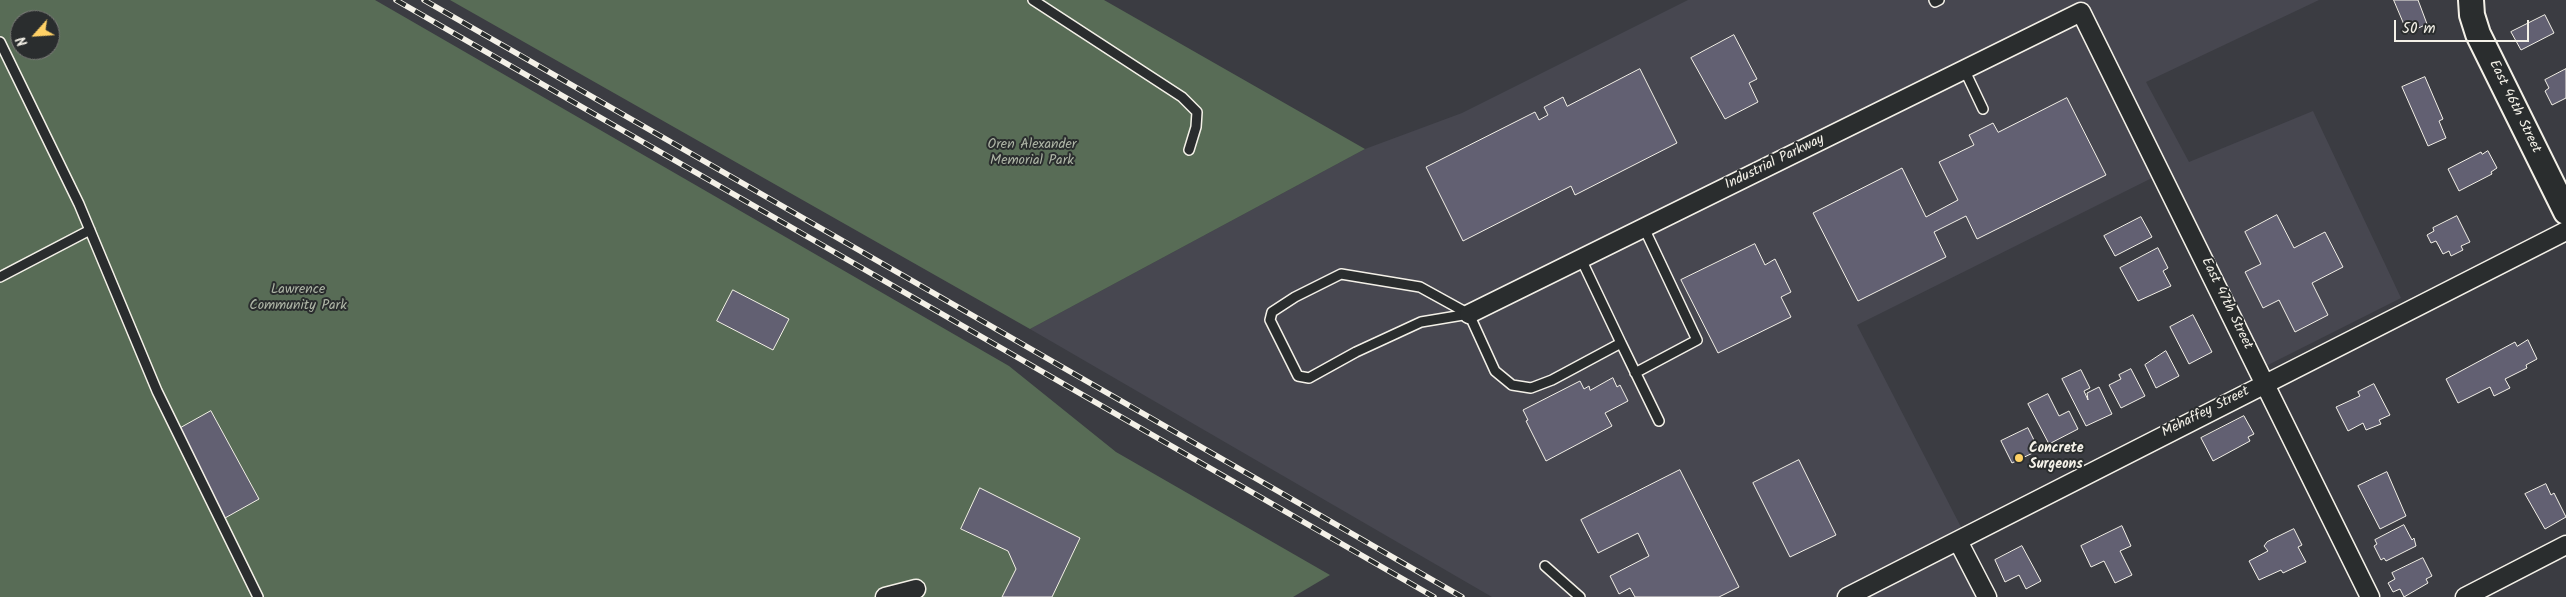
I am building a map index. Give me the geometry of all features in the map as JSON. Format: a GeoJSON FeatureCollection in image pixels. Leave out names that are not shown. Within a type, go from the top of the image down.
{"type":"FeatureCollection","features":[{"type":"Feature","properties":{"kind":"street","name":"East 46th Street"},"geometry":{"type":"LineString","coordinates":[[2471,0],[2472,15],[2478,34],[2566,212]]}},
{"type":"Feature","properties":{"kind":"street","name":"Industrial Parkway"},"geometry":{"type":"LineString","coordinates":[[1470,314],[2081,12]]}},
{"type":"Feature","properties":{"kind":"street","name":"East 47th Street"},"geometry":{"type":"LineString","coordinates":[[2081,12],[2370,597]]}},
{"type":"Feature","properties":{"kind":"street","name":"Mehaffey Street"},"geometry":{"type":"LineString","coordinates":[[1847,597],[2264,383],[2566,231]]}},
{"type":"Feature","properties":{"kind":"street"},"geometry":{"type":"LineString","coordinates":[[1958,541],[1987,597]]}},
{"type":"Feature","properties":{"kind":"street"},"geometry":{"type":"LineString","coordinates":[[2465,597],[2566,546]]}},
{"type":"Feature","properties":{"kind":"street"},"geometry":{"type":"LineString","coordinates":[[885,597],[916,589]]}},
{"type":"Feature","properties":{"kind":"lane"},"geometry":{"type":"LineString","coordinates":[[1032,0],[1182,97],[1197,112],[1196,127],[1189,150]]}},
{"type":"Feature","properties":{"kind":"lane"},"geometry":{"type":"LineString","coordinates":[[1934,0],[1934,2],[1939,0]]}},
{"type":"Feature","properties":{"kind":"lane"},"geometry":{"type":"LineString","coordinates":[[0,42],[90,230],[157,392],[258,597]]}},
{"type":"Feature","properties":{"kind":"lane"},"geometry":{"type":"LineString","coordinates":[[1964,69],[1984,109]]}},
{"type":"Feature","properties":{"kind":"lane"},"geometry":{"type":"LineString","coordinates":[[1635,373],[1697,340],[1644,228]]}},
{"type":"Feature","properties":{"kind":"lane"},"geometry":{"type":"LineString","coordinates":[[0,277],[90,230]]}},
{"type":"Feature","properties":{"kind":"lane"},"geometry":{"type":"LineString","coordinates":[[1581,259],[1659,421]]}},
{"type":"Feature","properties":{"kind":"lane"},"geometry":{"type":"LineString","coordinates":[[1470,314],[1421,322],[1356,352],[1309,378],[1298,376],[1270,320],[1272,312],[1295,296],[1341,274],[1420,287],[1470,314],[1495,370],[1512,385],[1531,388],[1552,380],[1621,343]]}},
{"type":"Feature","properties":{"kind":"lane"},"geometry":{"type":"LineString","coordinates":[[1544,566],[1580,597]]}},
{"type":"Feature","properties":{"kind":"shaded area"},"geometry":{"type":"Polygon","coordinates":[[[1688,0],[2319,0],[2146,82],[2189,162],[2313,111],[2401,298],[2262,368],[2164,172],[1857,325],[1997,597],[1492,597],[1030,329],[1365,149],[1462,113],[1688,0]]]}},
{"type":"Feature","properties":{"kind":"green space","name":"Lawrence Community Park"},"geometry":{"type":"Polygon","coordinates":[[[0,0],[375,0],[1009,366],[1116,452],[1330,575],[1293,597],[0,597],[0,0]]]}},
{"type":"Feature","properties":{"kind":"green space","name":"Oren Alexander Memorial Park"},"geometry":{"type":"Polygon","coordinates":[[[450,0],[1104,0],[1365,149],[1030,329],[450,0]]]}},
{"type":"Feature","properties":{"kind":"building"},"geometry":{"type":"Polygon","coordinates":[[[2394,0],[2418,0],[2427,24],[2408,33],[2394,0]]]}},
{"type":"Feature","properties":{"kind":"building"},"geometry":{"type":"Polygon","coordinates":[[[2545,15],[2554,33],[2521,50],[2511,32],[2545,15]]]}},
{"type":"Feature","properties":{"kind":"building"},"geometry":{"type":"Polygon","coordinates":[[[1734,35],[1757,79],[1749,83],[1758,102],[1725,119],[1691,58],[1734,35]]]}},
{"type":"Feature","properties":{"kind":"building"},"geometry":{"type":"Polygon","coordinates":[[[1640,69],[1677,143],[1575,195],[1571,186],[1463,241],[1426,167],[1535,112],[1539,120],[1548,115],[1544,107],[1563,97],[1567,106],[1640,69]]]}},
{"type":"Feature","properties":{"kind":"building"},"geometry":{"type":"Polygon","coordinates":[[[2566,69],[2566,98],[2552,105],[2545,91],[2549,88],[2545,80],[2566,69]]]}},
{"type":"Feature","properties":{"kind":"building"},"geometry":{"type":"Polygon","coordinates":[[[2425,77],[2443,119],[2439,121],[2446,138],[2428,146],[2402,87],[2425,77]]]}},
{"type":"Feature","properties":{"kind":"building"},"geometry":{"type":"Polygon","coordinates":[[[2067,98],[2106,175],[1977,239],[1966,216],[1934,232],[1946,257],[1858,301],[1813,213],[1902,168],[1926,217],[1958,200],[1939,162],[1974,145],[1969,135],[1993,123],[1998,132],[2067,98]]]}},
{"type":"Feature","properties":{"kind":"building"},"geometry":{"type":"Polygon","coordinates":[[[2488,151],[2497,168],[2491,172],[2492,174],[2459,191],[2448,169],[2481,152],[2482,154],[2488,151]]]}},
{"type":"Feature","properties":{"kind":"building"},"geometry":{"type":"Polygon","coordinates":[[[2277,215],[2294,248],[2325,232],[2343,267],[2312,283],[2328,315],[2295,332],[2279,300],[2263,308],[2245,272],[2261,264],[2245,232],[2277,215]]]}},
{"type":"Feature","properties":{"kind":"building"},"geometry":{"type":"Polygon","coordinates":[[[2457,216],[2470,242],[2461,246],[2463,250],[2451,256],[2449,251],[2443,254],[2436,241],[2431,243],[2427,235],[2434,231],[2433,228],[2457,216]]]}},
{"type":"Feature","properties":{"kind":"building"},"geometry":{"type":"Polygon","coordinates":[[[2141,217],[2152,237],[2115,256],[2104,236],[2141,217]]]}},
{"type":"Feature","properties":{"kind":"building"},"geometry":{"type":"Polygon","coordinates":[[[1755,244],[1765,265],[1775,259],[1791,292],[1781,297],[1791,317],[1718,353],[1681,280],[1755,244]]]}},
{"type":"Feature","properties":{"kind":"building"},"geometry":{"type":"Polygon","coordinates":[[[2158,248],[2168,268],[2163,271],[2171,286],[2138,301],[2120,268],[2158,248]]]}},
{"type":"Feature","properties":{"kind":"building"},"geometry":{"type":"Polygon","coordinates":[[[733,290],[789,319],[773,350],[717,321],[733,290]]]}},
{"type":"Feature","properties":{"kind":"building"},"geometry":{"type":"Polygon","coordinates":[[[2193,315],[2212,352],[2189,364],[2170,327],[2193,315]]]}},
{"type":"Feature","properties":{"kind":"building"},"geometry":{"type":"Polygon","coordinates":[[[2528,340],[2537,359],[2526,365],[2527,368],[2505,379],[2510,388],[2494,396],[2490,387],[2458,403],[2446,379],[2515,342],[2517,346],[2528,340]]]}},
{"type":"Feature","properties":{"kind":"building"},"geometry":{"type":"Polygon","coordinates":[[[2166,351],[2179,376],[2156,388],[2145,365],[2166,351]]]}},
{"type":"Feature","properties":{"kind":"building"},"geometry":{"type":"Polygon","coordinates":[[[2131,369],[2145,396],[2121,408],[2109,385],[2121,379],[2119,375],[2131,369]]]}},
{"type":"Feature","properties":{"kind":"building"},"geometry":{"type":"Polygon","coordinates":[[[2081,370],[2090,388],[2084,391],[2088,400],[2087,393],[2099,387],[2112,414],[2086,426],[2062,379],[2081,370]]]}},
{"type":"Feature","properties":{"kind":"building"},"geometry":{"type":"Polygon","coordinates":[[[1613,378],[1617,387],[1620,385],[1628,401],[1605,413],[1612,426],[1546,461],[1526,421],[1528,420],[1523,410],[1580,381],[1584,389],[1589,386],[1590,390],[1613,378]]]}},
{"type":"Feature","properties":{"kind":"building"},"geometry":{"type":"Polygon","coordinates":[[[2374,384],[2390,415],[2379,420],[2381,424],[2366,430],[2363,423],[2348,431],[2336,407],[2360,396],[2358,392],[2374,384]]]}},
{"type":"Feature","properties":{"kind":"building"},"geometry":{"type":"Polygon","coordinates":[[[2048,394],[2059,416],[2069,411],[2078,429],[2049,444],[2028,404],[2048,394]]]}},
{"type":"Feature","properties":{"kind":"building"},"geometry":{"type":"Polygon","coordinates":[[[211,411],[259,499],[225,518],[177,430],[211,411]]]}},
{"type":"Feature","properties":{"kind":"building"},"geometry":{"type":"Polygon","coordinates":[[[2244,416],[2254,434],[2248,437],[2250,441],[2213,461],[2201,438],[2244,416]]]}},
{"type":"Feature","properties":{"kind":"building"},"geometry":{"type":"Polygon","coordinates":[[[2028,428],[2039,450],[2012,463],[2001,441],[2028,428]]]}},
{"type":"Feature","properties":{"kind":"building"},"geometry":{"type":"Polygon","coordinates":[[[1799,460],[1836,535],[1790,557],[1753,483],[1799,460]]]}},
{"type":"Feature","properties":{"kind":"building"},"geometry":{"type":"Polygon","coordinates":[[[1680,470],[1739,587],[1719,597],[1635,597],[1630,588],[1619,594],[1610,576],[1649,556],[1638,533],[1598,553],[1581,520],[1680,470]]]}},
{"type":"Feature","properties":{"kind":"building"},"geometry":{"type":"Polygon","coordinates":[[[2387,472],[2406,516],[2380,529],[2358,486],[2387,472]]]}},
{"type":"Feature","properties":{"kind":"building"},"geometry":{"type":"Polygon","coordinates":[[[2546,484],[2551,495],[2554,493],[2566,517],[2545,529],[2525,494],[2546,484]]]}},
{"type":"Feature","properties":{"kind":"building"},"geometry":{"type":"Polygon","coordinates":[[[980,488],[1080,538],[1052,597],[1002,597],[1016,569],[1008,551],[961,529],[980,488]]]}},
{"type":"Feature","properties":{"kind":"building"},"geometry":{"type":"Polygon","coordinates":[[[2404,525],[2412,540],[2414,538],[2416,546],[2386,561],[2384,558],[2381,560],[2374,546],[2377,544],[2375,540],[2404,525]]]}},
{"type":"Feature","properties":{"kind":"building"},"geometry":{"type":"Polygon","coordinates":[[[2122,526],[2131,546],[2120,551],[2132,575],[2115,583],[2104,561],[2091,567],[2081,546],[2122,526]]]}},
{"type":"Feature","properties":{"kind":"building"},"geometry":{"type":"Polygon","coordinates":[[[2294,529],[2302,545],[2298,547],[2306,562],[2283,573],[2281,570],[2259,580],[2249,561],[2268,551],[2264,546],[2267,542],[2294,529]]]}},
{"type":"Feature","properties":{"kind":"building"},"geometry":{"type":"Polygon","coordinates":[[[2022,546],[2041,581],[2026,589],[2019,575],[2005,582],[1995,560],[2022,546]]]}},
{"type":"Feature","properties":{"kind":"building"},"geometry":{"type":"Polygon","coordinates":[[[2423,558],[2432,576],[2426,579],[2428,583],[2404,597],[2400,589],[2393,592],[2388,583],[2395,579],[2392,573],[2423,558]]]}},
{"type":"Feature","properties":{"kind":"railway"},"geometry":{"type":"LineString","coordinates":[[396,0],[1434,597]]}},
{"type":"Feature","properties":{"kind":"railway"},"geometry":{"type":"LineString","coordinates":[[424,0],[1462,597]]}},
{"type":"Feature","properties":{"kind":"place","name":"Concrete Surgeons"},"geometry":{"type":"Point","coordinates":[2019,458]}}]}
